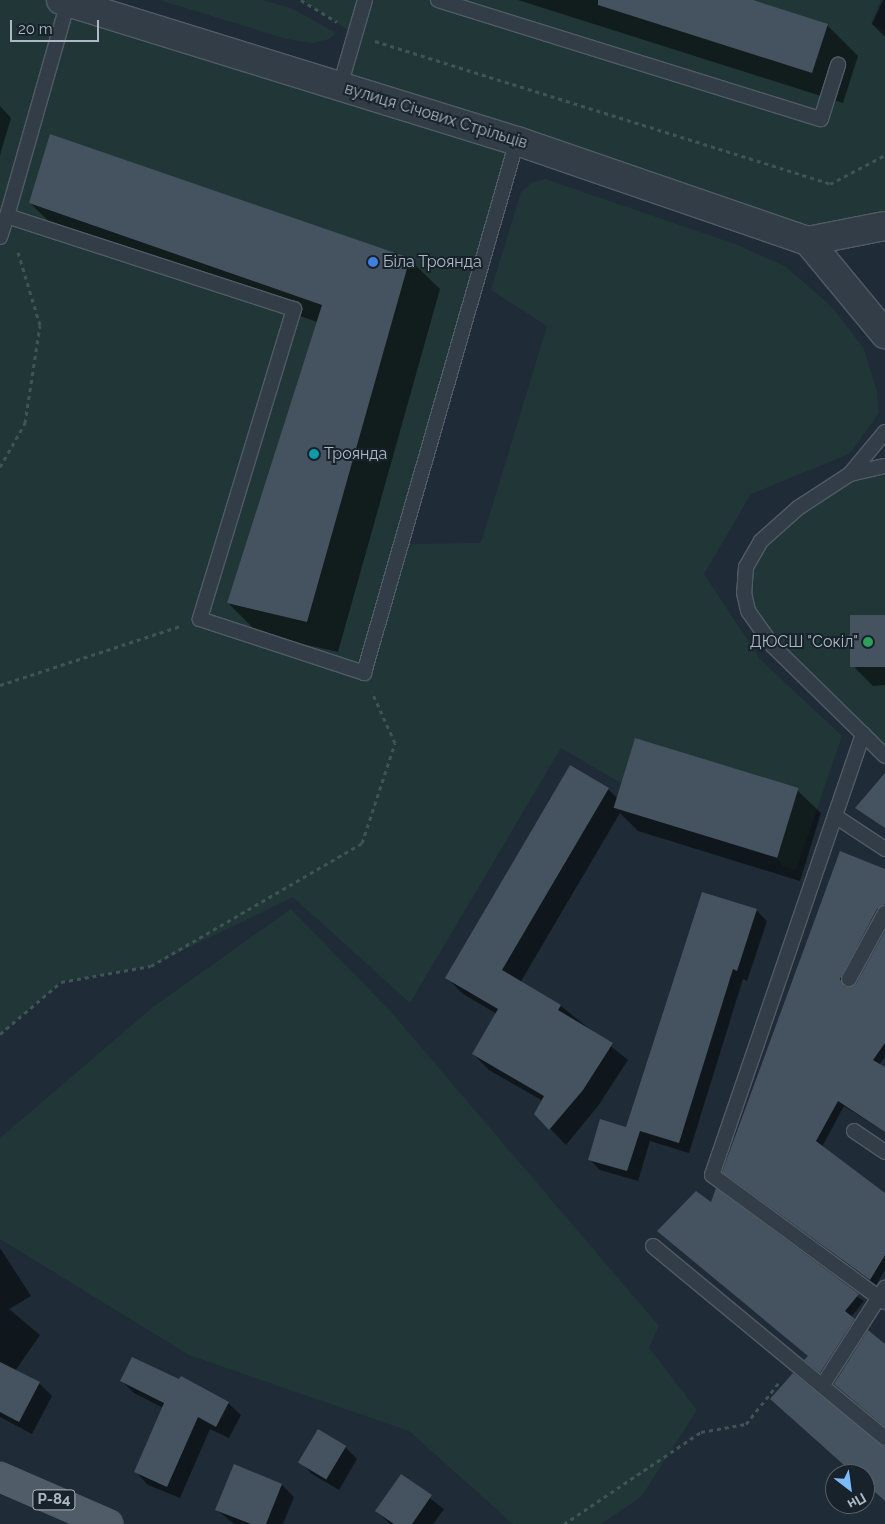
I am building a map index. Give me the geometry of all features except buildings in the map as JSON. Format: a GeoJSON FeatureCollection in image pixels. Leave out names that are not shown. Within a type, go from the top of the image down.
{"type":"FeatureCollection","features":[{"type":"Feature","properties":{"kind":"main road","name":"Р-84"},"geometry":{"type":"LineString","coordinates":[[0,1477],[108,1524]]}},
{"type":"Feature","properties":{"kind":"street","name":"вулиця Січових Стрільців"},"geometry":{"type":"LineString","coordinates":[[65,1],[517,141],[808,241],[885,226]]}},
{"type":"Feature","properties":{"kind":"street"},"geometry":{"type":"LineString","coordinates":[[808,241],[885,334]]}},
{"type":"Feature","properties":{"kind":"lane"},"geometry":{"type":"LineString","coordinates":[[340,86],[365,0]]}},
{"type":"Feature","properties":{"kind":"lane"},"geometry":{"type":"LineString","coordinates":[[438,0],[821,119],[838,65]]}},
{"type":"Feature","properties":{"kind":"lane"},"geometry":{"type":"LineString","coordinates":[[0,237],[8,216],[65,1]]}},
{"type":"Feature","properties":{"kind":"lane"},"geometry":{"type":"LineString","coordinates":[[8,216],[294,309],[200,619],[364,673],[517,141]]}},
{"type":"Feature","properties":{"kind":"lane"},"geometry":{"type":"LineString","coordinates":[[885,432],[850,474],[798,508],[761,541],[746,567],[744,593],[748,611],[773,646],[885,756]]}},
{"type":"Feature","properties":{"kind":"lane"},"geometry":{"type":"LineString","coordinates":[[850,474],[885,466]]}},
{"type":"Feature","properties":{"kind":"lane"},"geometry":{"type":"LineString","coordinates":[[822,1386],[883,1296],[712,1175],[863,734]]}},
{"type":"Feature","properties":{"kind":"lane"},"geometry":{"type":"LineString","coordinates":[[835,816],[885,850]]}},
{"type":"Feature","properties":{"kind":"lane"},"geometry":{"type":"LineString","coordinates":[[850,979],[885,913]]}},
{"type":"Feature","properties":{"kind":"lane"},"geometry":{"type":"LineString","coordinates":[[854,1131],[885,1152]]}},
{"type":"Feature","properties":{"kind":"lane"},"geometry":{"type":"LineString","coordinates":[[653,1246],[885,1438]]}},
{"type":"Feature","properties":{"kind":"path"},"geometry":{"type":"LineString","coordinates":[[302,0],[354,34],[830,184],[885,155]]}},
{"type":"Feature","properties":{"kind":"path"},"geometry":{"type":"LineString","coordinates":[[0,468],[25,423],[40,325],[8,216]]}},
{"type":"Feature","properties":{"kind":"path"},"geometry":{"type":"LineString","coordinates":[[0,685],[200,619]]}},
{"type":"Feature","properties":{"kind":"path"},"geometry":{"type":"LineString","coordinates":[[0,1034],[61,982],[151,966],[362,844],[395,742],[364,673]]}},
{"type":"Feature","properties":{"kind":"path"},"geometry":{"type":"LineString","coordinates":[[564,1524],[701,1432],[746,1424],[783,1377],[822,1386]]}},
{"type":"Feature","properties":{"kind":"green space"},"geometry":{"type":"Polygon","coordinates":[[[0,0],[61,0],[340,86],[366,0],[881,0],[871,24],[885,30],[885,226],[808,241],[516,145],[401,544],[481,543],[547,326],[491,290],[521,192],[531,183],[545,179],[735,244],[785,266],[833,308],[864,349],[877,391],[879,413],[849,454],[751,494],[704,574],[760,659],[842,736],[796,870],[783,866],[776,858],[798,789],[635,738],[621,783],[561,748],[410,1003],[293,897],[151,966],[61,982],[0,1034],[0,0]],[[51,135],[29,203],[322,305],[227,603],[307,622],[410,258],[51,135]]]}},
{"type":"Feature","properties":{"kind":"green space"},"geometry":{"type":"Polygon","coordinates":[[[159,0],[263,0],[293,9],[336,33],[329,39],[313,43],[287,39],[159,0]]]}},
{"type":"Feature","properties":{"kind":"green space"},"geometry":{"type":"Polygon","coordinates":[[[301,0],[365,0],[354,34],[301,0]]]}},
{"type":"Feature","properties":{"kind":"green space"},"geometry":{"type":"Polygon","coordinates":[[[885,476],[885,756],[748,611],[746,567],[795,510],[860,477],[885,476]]]}},
{"type":"Feature","properties":{"kind":"green space"},"geometry":{"type":"Polygon","coordinates":[[[291,909],[391,1012],[659,1326],[649,1348],[697,1410],[641,1497],[601,1524],[513,1524],[409,1431],[189,1355],[0,1239],[0,1138],[153,1007],[291,909]]]}},
{"type":"Feature","properties":{"kind":"place","name":"Біла Троянда"},"geometry":{"type":"Point","coordinates":[373,262]}},
{"type":"Feature","properties":{"kind":"place","name":"Троянда"},"geometry":{"type":"Point","coordinates":[314,454]}},
{"type":"Feature","properties":{"kind":"place","name":"ДЮСШ \"Сокіл\""},"geometry":{"type":"Point","coordinates":[868,642]}}]}
